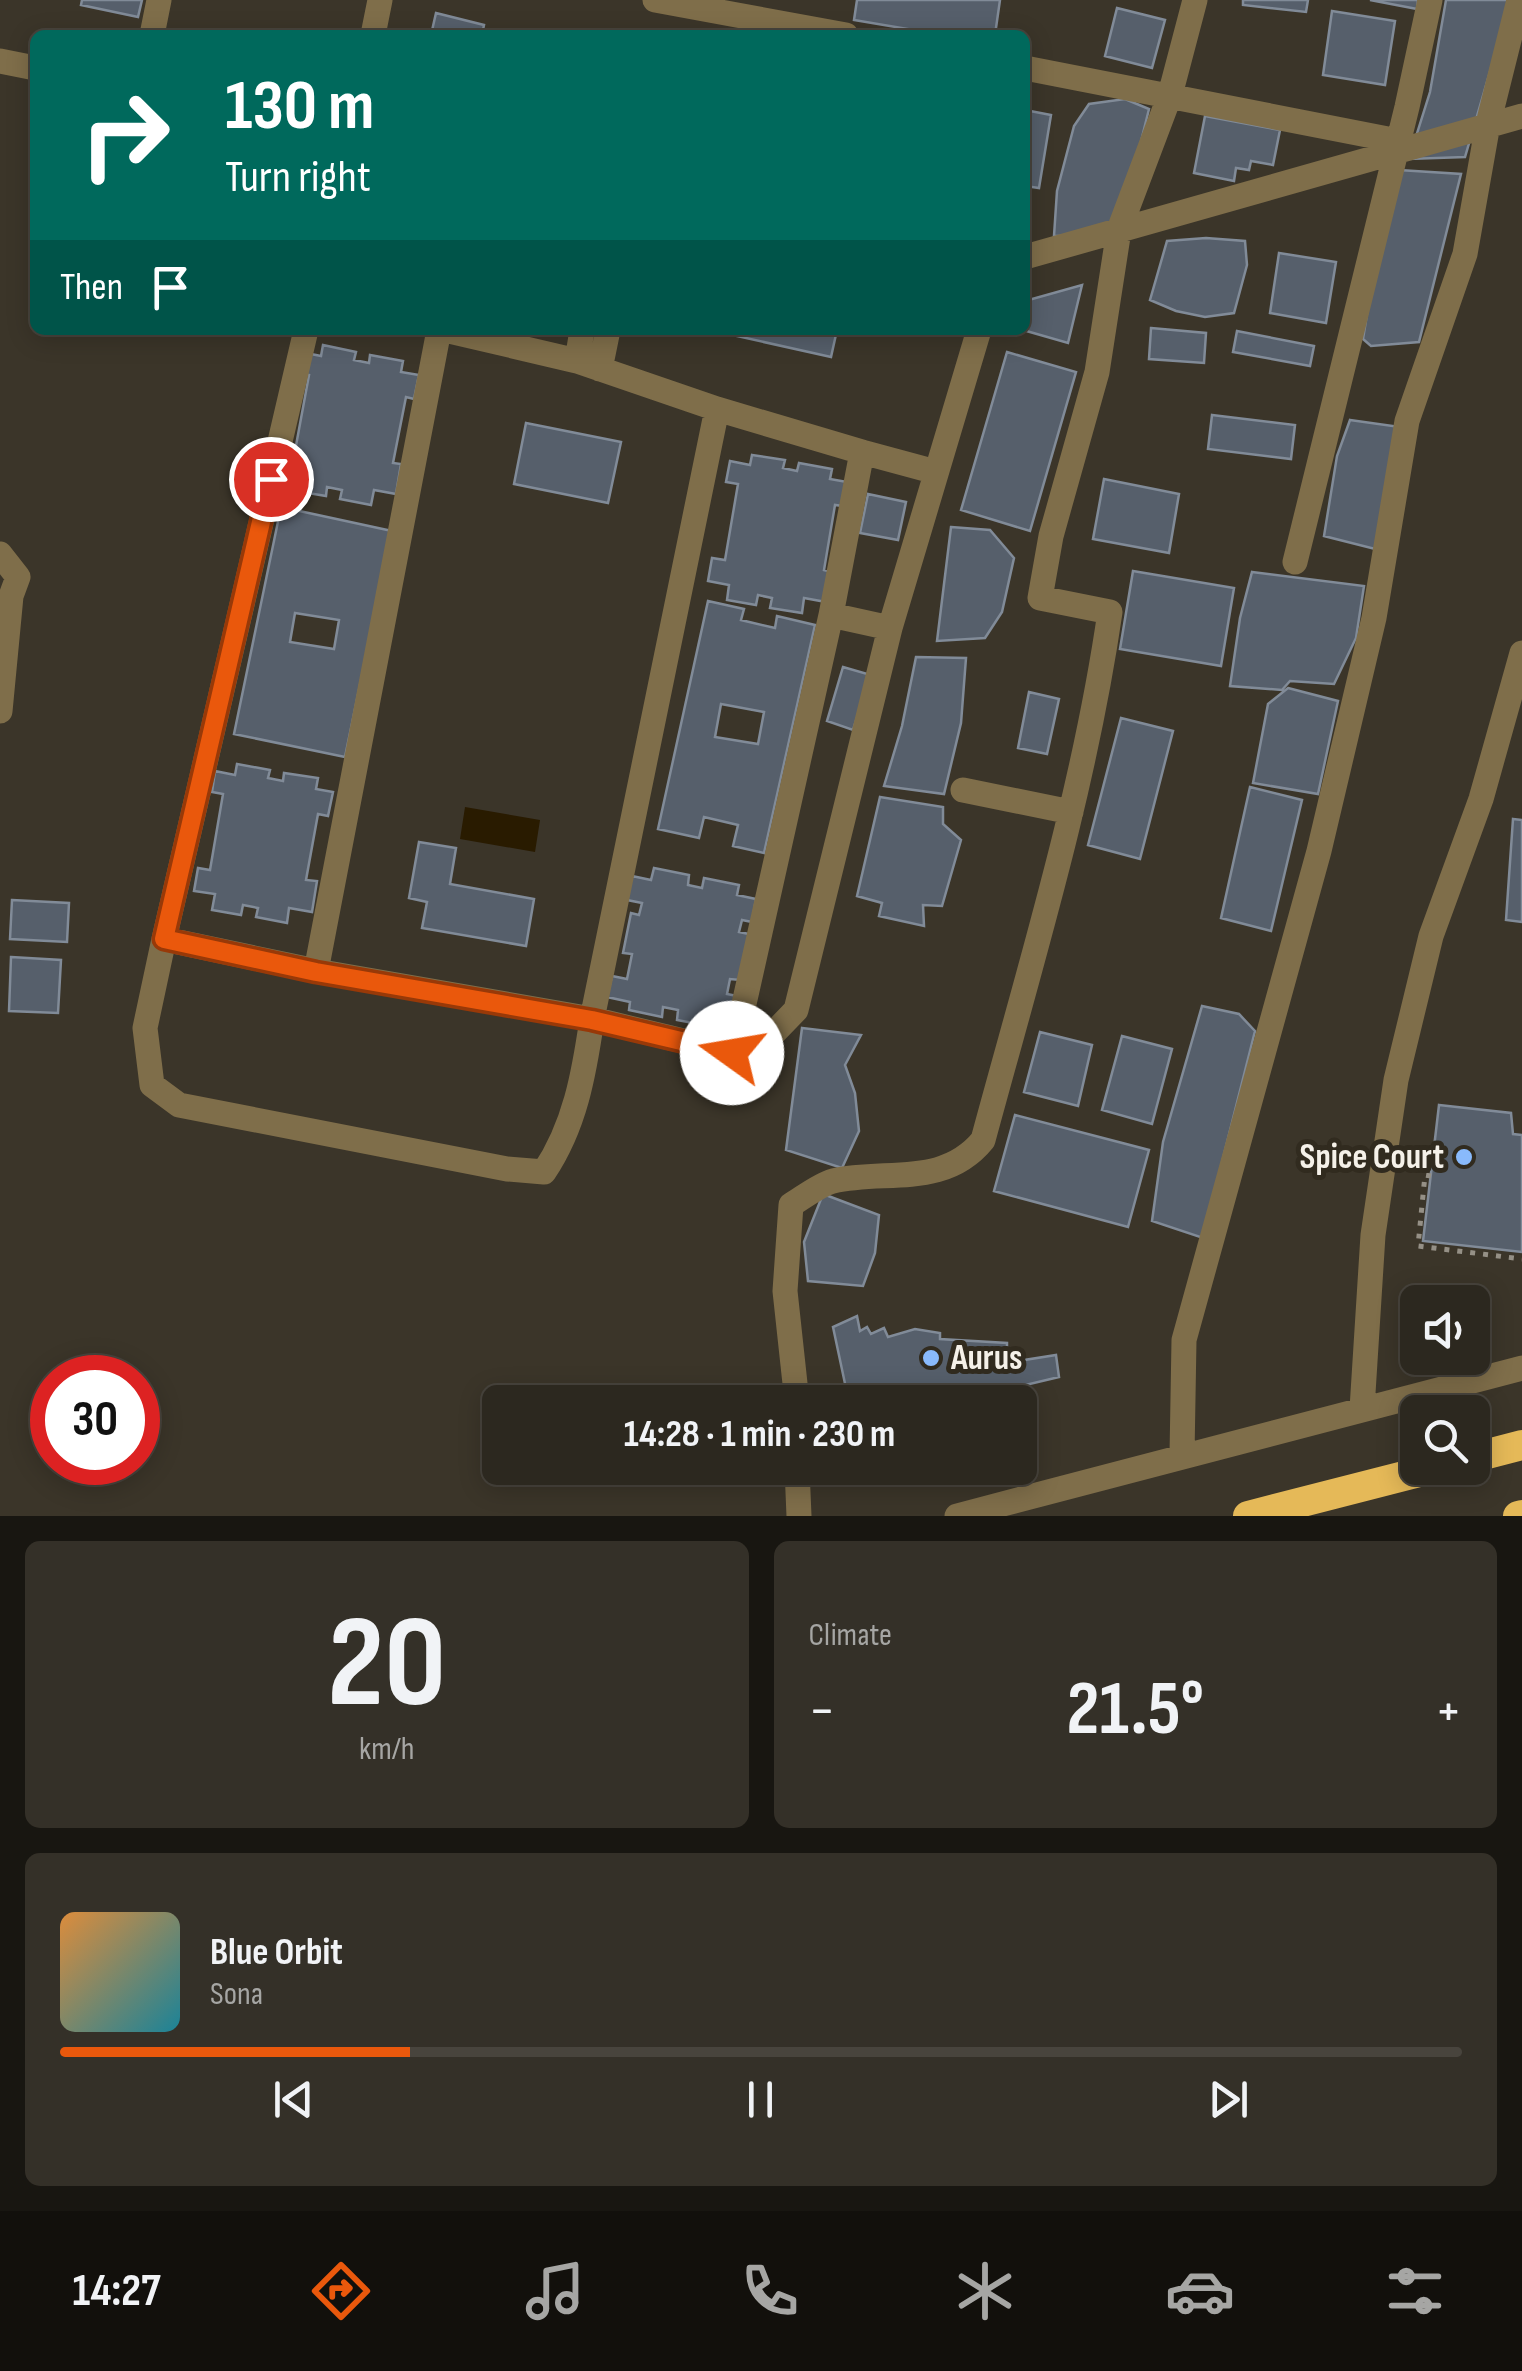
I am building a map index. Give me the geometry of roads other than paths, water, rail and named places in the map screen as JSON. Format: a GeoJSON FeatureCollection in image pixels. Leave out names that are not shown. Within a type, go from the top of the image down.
{"type":"FeatureCollection","features":[{"type":"Feature","properties":{"kind":"highway"},"geometry":{"type":"LineString","coordinates":[[1490,1453],[1522,1445]]}},
{"type":"Feature","properties":{"kind":"highway"},"geometry":{"type":"LineString","coordinates":[[1248,1516],[1400,1477]]}},
{"type":"Feature","properties":{"kind":"street"},"geometry":{"type":"LineString","coordinates":[[153,30],[159,0]]}},
{"type":"Feature","properties":{"kind":"street"},"geometry":{"type":"LineString","coordinates":[[374,30],[380,0]]}},
{"type":"Feature","properties":{"kind":"street"},"geometry":{"type":"LineString","coordinates":[[655,0],[819,30]]}},
{"type":"Feature","properties":{"kind":"street"},"geometry":{"type":"LineString","coordinates":[[795,1385],[785,1291],[791,1204],[831,1182],[940,1171],[972,1154],[983,1140],[1071,812],[1100,682],[1110,612],[1040,598],[1051,536],[1097,372],[1119,230],[1170,94],[1194,0]]}},
{"type":"Feature","properties":{"kind":"street"},"geometry":{"type":"LineString","coordinates":[[1295,562],[1430,0]]}},
{"type":"Feature","properties":{"kind":"street"},"geometry":{"type":"LineString","coordinates":[[1182,1455],[1184,1340],[1318,851],[1374,618],[1407,421],[1465,254],[1488,124],[1519,0]]}},
{"type":"Feature","properties":{"kind":"street"},"geometry":{"type":"LineString","coordinates":[[0,61],[30,67]]}},
{"type":"Feature","properties":{"kind":"street"},"geometry":{"type":"LineString","coordinates":[[1030,69],[1170,94],[1398,146]]}},
{"type":"Feature","properties":{"kind":"street"},"geometry":{"type":"LineString","coordinates":[[1030,256],[1398,146],[1522,116]]}},
{"type":"Feature","properties":{"kind":"street"},"geometry":{"type":"LineString","coordinates":[[305,335],[145,1028],[152,1085],[179,1105],[507,1169],[544,1172],[564,1142],[584,1070],[717,410]]}},
{"type":"Feature","properties":{"kind":"street"},"geometry":{"type":"LineString","coordinates":[[316,972],[441,335]]}},
{"type":"Feature","properties":{"kind":"street"},"geometry":{"type":"LineString","coordinates":[[463,335],[589,365],[717,410],[936,472]]}},
{"type":"Feature","properties":{"kind":"street"},"geometry":{"type":"LineString","coordinates":[[583,335],[589,365]]}},
{"type":"Feature","properties":{"kind":"street"},"geometry":{"type":"LineString","coordinates":[[589,365],[605,335]]}},
{"type":"Feature","properties":{"kind":"street"},"geometry":{"type":"LineString","coordinates":[[164,939],[316,972],[592,1020],[732,1053],[766,1041],[796,1010],[890,628],[977,335]]}},
{"type":"Feature","properties":{"kind":"street"},"geometry":{"type":"LineString","coordinates":[[732,1053],[830,615],[862,452]]}},
{"type":"Feature","properties":{"kind":"street"},"geometry":{"type":"LineString","coordinates":[[0,554],[18,577],[11,596],[0,710]]}},
{"type":"Feature","properties":{"kind":"street"},"geometry":{"type":"LineString","coordinates":[[830,615],[890,628]]}},
{"type":"Feature","properties":{"kind":"street"},"geometry":{"type":"LineString","coordinates":[[1362,1409],[1373,1235],[1396,1080],[1431,936],[1481,799],[1522,653]]}},
{"type":"Feature","properties":{"kind":"street"},"geometry":{"type":"LineString","coordinates":[[963,790],[1071,812]]}},
{"type":"Feature","properties":{"kind":"street"},"geometry":{"type":"LineString","coordinates":[[956,1516],[1522,1368]]}},
{"type":"Feature","properties":{"kind":"street"},"geometry":{"type":"LineString","coordinates":[[798,1485],[799,1516]]}},
{"type":"Feature","properties":{"kind":"place","name":"Spice Court"},"geometry":{"type":"Point","coordinates":[1464,1157]}},
{"type":"Feature","properties":{"kind":"place","name":"Aurus"},"geometry":{"type":"Point","coordinates":[931,1358]}}]}
